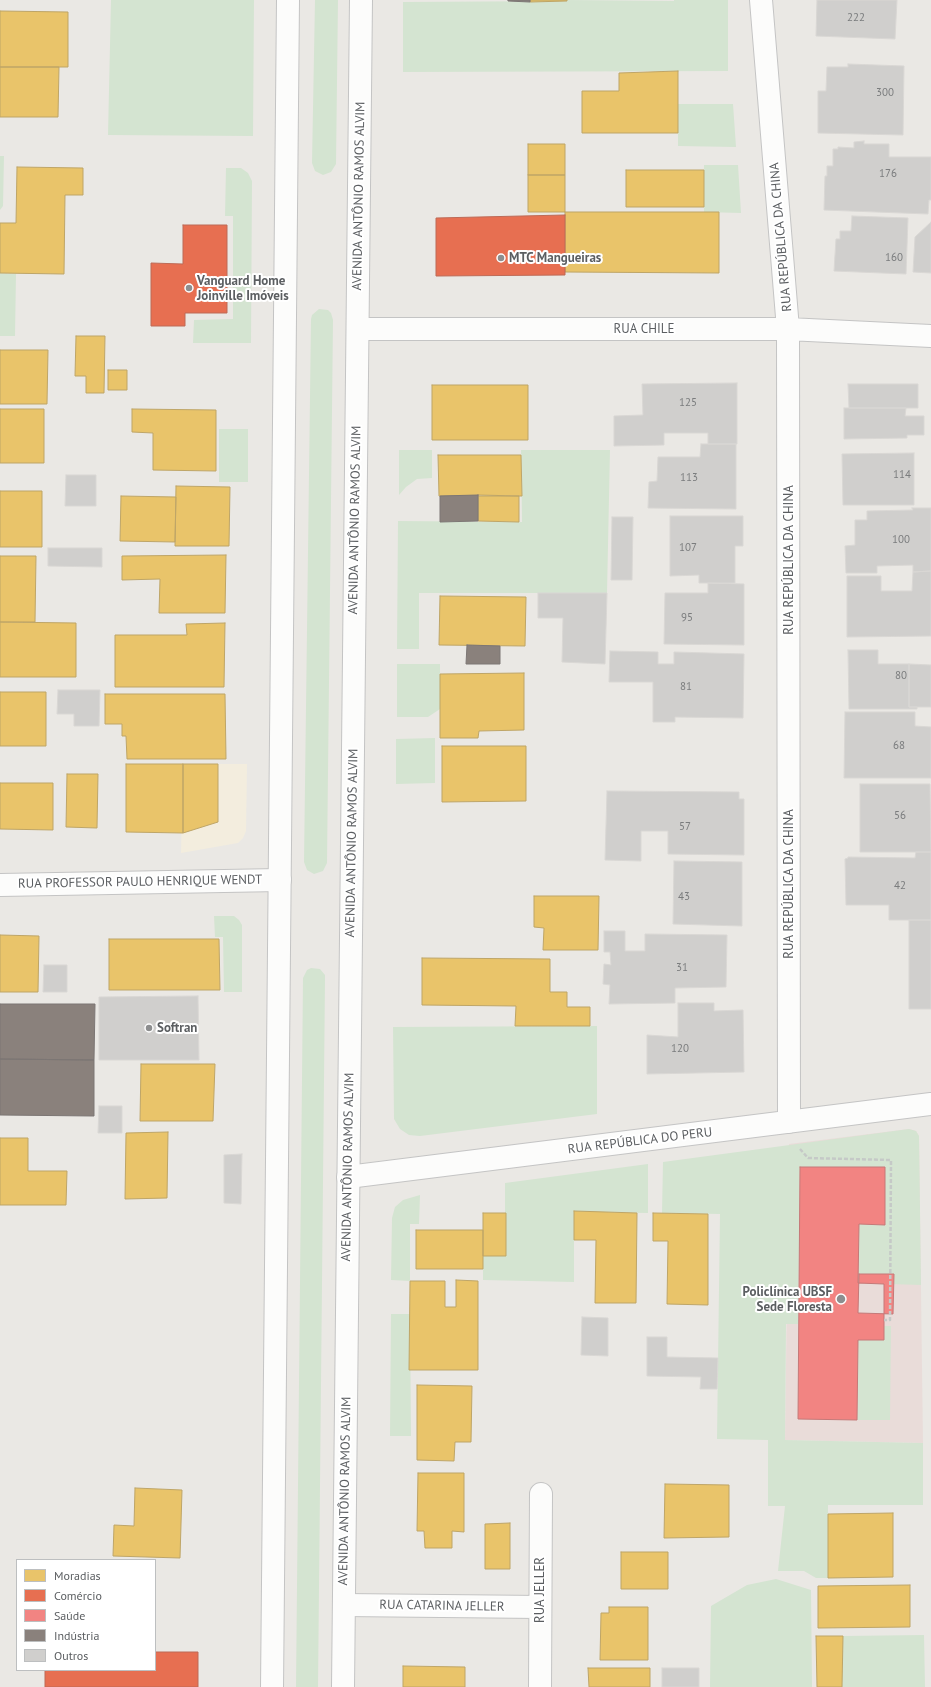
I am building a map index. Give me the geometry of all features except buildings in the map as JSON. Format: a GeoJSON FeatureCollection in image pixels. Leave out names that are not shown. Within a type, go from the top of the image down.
{"type":"FeatureCollection","features":[{"type":"Feature","properties":{"kind":"street"},"geometry":{"type":"LineString","coordinates":[[272,1687],[288,0]]}},
{"type":"Feature","properties":{"kind":"street","name":"AVENIDA ANTÔNIO RAMOS ALVIM"},"geometry":{"type":"LineString","coordinates":[[343,1687],[361,0]]}},
{"type":"Feature","properties":{"kind":"street","name":"RUA REPÚBLICA DA CHINA"},"geometry":{"type":"LineString","coordinates":[[761,0],[788,329],[785,1122]]}},
{"type":"Feature","properties":{"kind":"street","name":"RUA CHILE"},"geometry":{"type":"LineString","coordinates":[[358,329],[788,329],[931,336]]}},
{"type":"Feature","properties":{"kind":"street","name":"RUA PROFESSOR PAULO HENRIQUE WENDT"},"geometry":{"type":"LineString","coordinates":[[0,885],[280,880]]}},
{"type":"Feature","properties":{"kind":"street","name":"RUA REPÚBLICA DO PERU"},"geometry":{"type":"LineString","coordinates":[[348,1177],[931,1104]]}},
{"type":"Feature","properties":{"kind":"street","name":"RUA JELLER"},"geometry":{"type":"LineString","coordinates":[[540,1687],[541,1494]]}},
{"type":"Feature","properties":{"kind":"street","name":"RUA CATARINA JELLER"},"geometry":{"type":"LineString","coordinates":[[344,1605],[540,1607]]}},
{"type":"Feature","properties":{"kind":"path"},"geometry":{"type":"LineString","coordinates":[[785,1122],[808,1158],[891,1160],[890,1320],[884,1320]]}},
{"type":"Feature","properties":{"kind":"shaded area"},"geometry":{"type":"Polygon","coordinates":[[[183,764],[247,764],[246,831],[243,838],[238,843],[181,853],[183,764]]]}},
{"type":"Feature","properties":{"kind":"shaded area"},"geometry":{"type":"Polygon","coordinates":[[[909,1129],[916,1131],[919,1136],[923,1443],[785,1440],[789,1144],[909,1129]]]}},
{"type":"Feature","properties":{"kind":"green space"},"geometry":{"type":"Polygon","coordinates":[[[111,0],[254,0],[253,136],[108,135],[111,0]]]}},
{"type":"Feature","properties":{"kind":"green space"},"geometry":{"type":"Polygon","coordinates":[[[315,0],[338,0],[336,164],[331,172],[323,175],[315,171],[312,163],[315,0]]]}},
{"type":"Feature","properties":{"kind":"green space"},"geometry":{"type":"Polygon","coordinates":[[[728,0],[728,71],[403,72],[403,2],[728,0]]]}},
{"type":"Feature","properties":{"kind":"green space"},"geometry":{"type":"Polygon","coordinates":[[[678,104],[733,104],[736,147],[678,146],[678,104]]]}},
{"type":"Feature","properties":{"kind":"green space"},"geometry":{"type":"Polygon","coordinates":[[[0,156],[4,156],[3,206],[0,210],[0,156]]]}},
{"type":"Feature","properties":{"kind":"green space"},"geometry":{"type":"Polygon","coordinates":[[[704,165],[738,165],[741,213],[704,212],[704,165]]]}},
{"type":"Feature","properties":{"kind":"green space"},"geometry":{"type":"Polygon","coordinates":[[[226,168],[241,168],[248,173],[252,181],[251,343],[193,343],[194,320],[233,319],[233,216],[225,216],[226,168]]]}},
{"type":"Feature","properties":{"kind":"green space"},"geometry":{"type":"Polygon","coordinates":[[[0,273],[16,274],[15,336],[0,336],[0,273]]]}},
{"type":"Feature","properties":{"kind":"green space"},"geometry":{"type":"Polygon","coordinates":[[[319,309],[328,310],[331,313],[333,320],[327,863],[323,871],[314,874],[307,870],[304,862],[311,319],[312,315],[319,309]]]}},
{"type":"Feature","properties":{"kind":"green space"},"geometry":{"type":"Polygon","coordinates":[[[219,429],[248,429],[248,482],[219,482],[219,429]]]}},
{"type":"Feature","properties":{"kind":"green space"},"geometry":{"type":"Polygon","coordinates":[[[399,450],[432,450],[432,478],[417,479],[406,487],[399,495],[399,450]]]}},
{"type":"Feature","properties":{"kind":"green space"},"geometry":{"type":"Polygon","coordinates":[[[521,450],[610,450],[607,593],[419,593],[419,649],[397,649],[398,521],[522,522],[521,450]]]}},
{"type":"Feature","properties":{"kind":"green space"},"geometry":{"type":"Polygon","coordinates":[[[397,664],[440,664],[440,709],[428,717],[397,717],[397,664]]]}},
{"type":"Feature","properties":{"kind":"green space"},"geometry":{"type":"Polygon","coordinates":[[[435,738],[435,783],[396,784],[396,739],[435,738]]]}},
{"type":"Feature","properties":{"kind":"green space"},"geometry":{"type":"Polygon","coordinates":[[[214,916],[234,916],[242,925],[242,992],[224,992],[223,937],[215,937],[214,916]]]}},
{"type":"Feature","properties":{"kind":"green space"},"geometry":{"type":"Polygon","coordinates":[[[311,968],[320,969],[325,975],[318,1687],[296,1687],[303,978],[307,970],[311,968]]]}},
{"type":"Feature","properties":{"kind":"green space"},"geometry":{"type":"Polygon","coordinates":[[[597,1026],[597,1114],[420,1136],[409,1135],[400,1129],[394,1119],[393,1027],[597,1026]]]}},
{"type":"Feature","properties":{"kind":"green space"},"geometry":{"type":"Polygon","coordinates":[[[909,1129],[916,1131],[919,1136],[921,1285],[858,1283],[859,1224],[885,1225],[885,1167],[800,1167],[798,1324],[786,1324],[785,1440],[923,1443],[923,1505],[828,1505],[828,1578],[816,1578],[804,1571],[778,1571],[785,1506],[768,1506],[768,1440],[717,1439],[720,1214],[662,1213],[663,1162],[909,1129]]]}},
{"type":"Feature","properties":{"kind":"green space"},"geometry":{"type":"Polygon","coordinates":[[[648,1164],[648,1213],[574,1212],[574,1282],[483,1280],[483,1256],[505,1256],[505,1183],[648,1164]]]}},
{"type":"Feature","properties":{"kind":"green space"},"geometry":{"type":"Polygon","coordinates":[[[420,1195],[419,1224],[410,1224],[410,1281],[391,1280],[392,1218],[395,1207],[403,1200],[420,1195]]]}},
{"type":"Feature","properties":{"kind":"green space"},"geometry":{"type":"Polygon","coordinates":[[[391,1314],[410,1314],[411,1436],[390,1436],[391,1314]]]}},
{"type":"Feature","properties":{"kind":"green space"},"geometry":{"type":"Polygon","coordinates":[[[884,1326],[891,1326],[890,1420],[857,1420],[858,1340],[884,1340],[884,1326]]]}},
{"type":"Feature","properties":{"kind":"green space"},"geometry":{"type":"Polygon","coordinates":[[[776,1579],[811,1590],[812,1687],[710,1687],[711,1606],[747,1585],[776,1579]]]}},
{"type":"Feature","properties":{"kind":"green space"},"geometry":{"type":"Polygon","coordinates":[[[924,1635],[925,1687],[842,1687],[843,1636],[924,1635]]]}},
{"type":"Feature","properties":{"kind":"place","name":"MTC Mangueiras"},"geometry":{"type":"Point","coordinates":[501,258]}},
{"type":"Feature","properties":{"kind":"place","name":"Vanguard Home Joinville Imóveis"},"geometry":{"type":"Point","coordinates":[189,288]}},
{"type":"Feature","properties":{"kind":"place","name":"Softran"},"geometry":{"type":"Point","coordinates":[149,1028]}},
{"type":"Feature","properties":{"kind":"place","name":"Policlínica UBSF Sede Floresta"},"geometry":{"type":"Point","coordinates":[841,1299]}}]}
